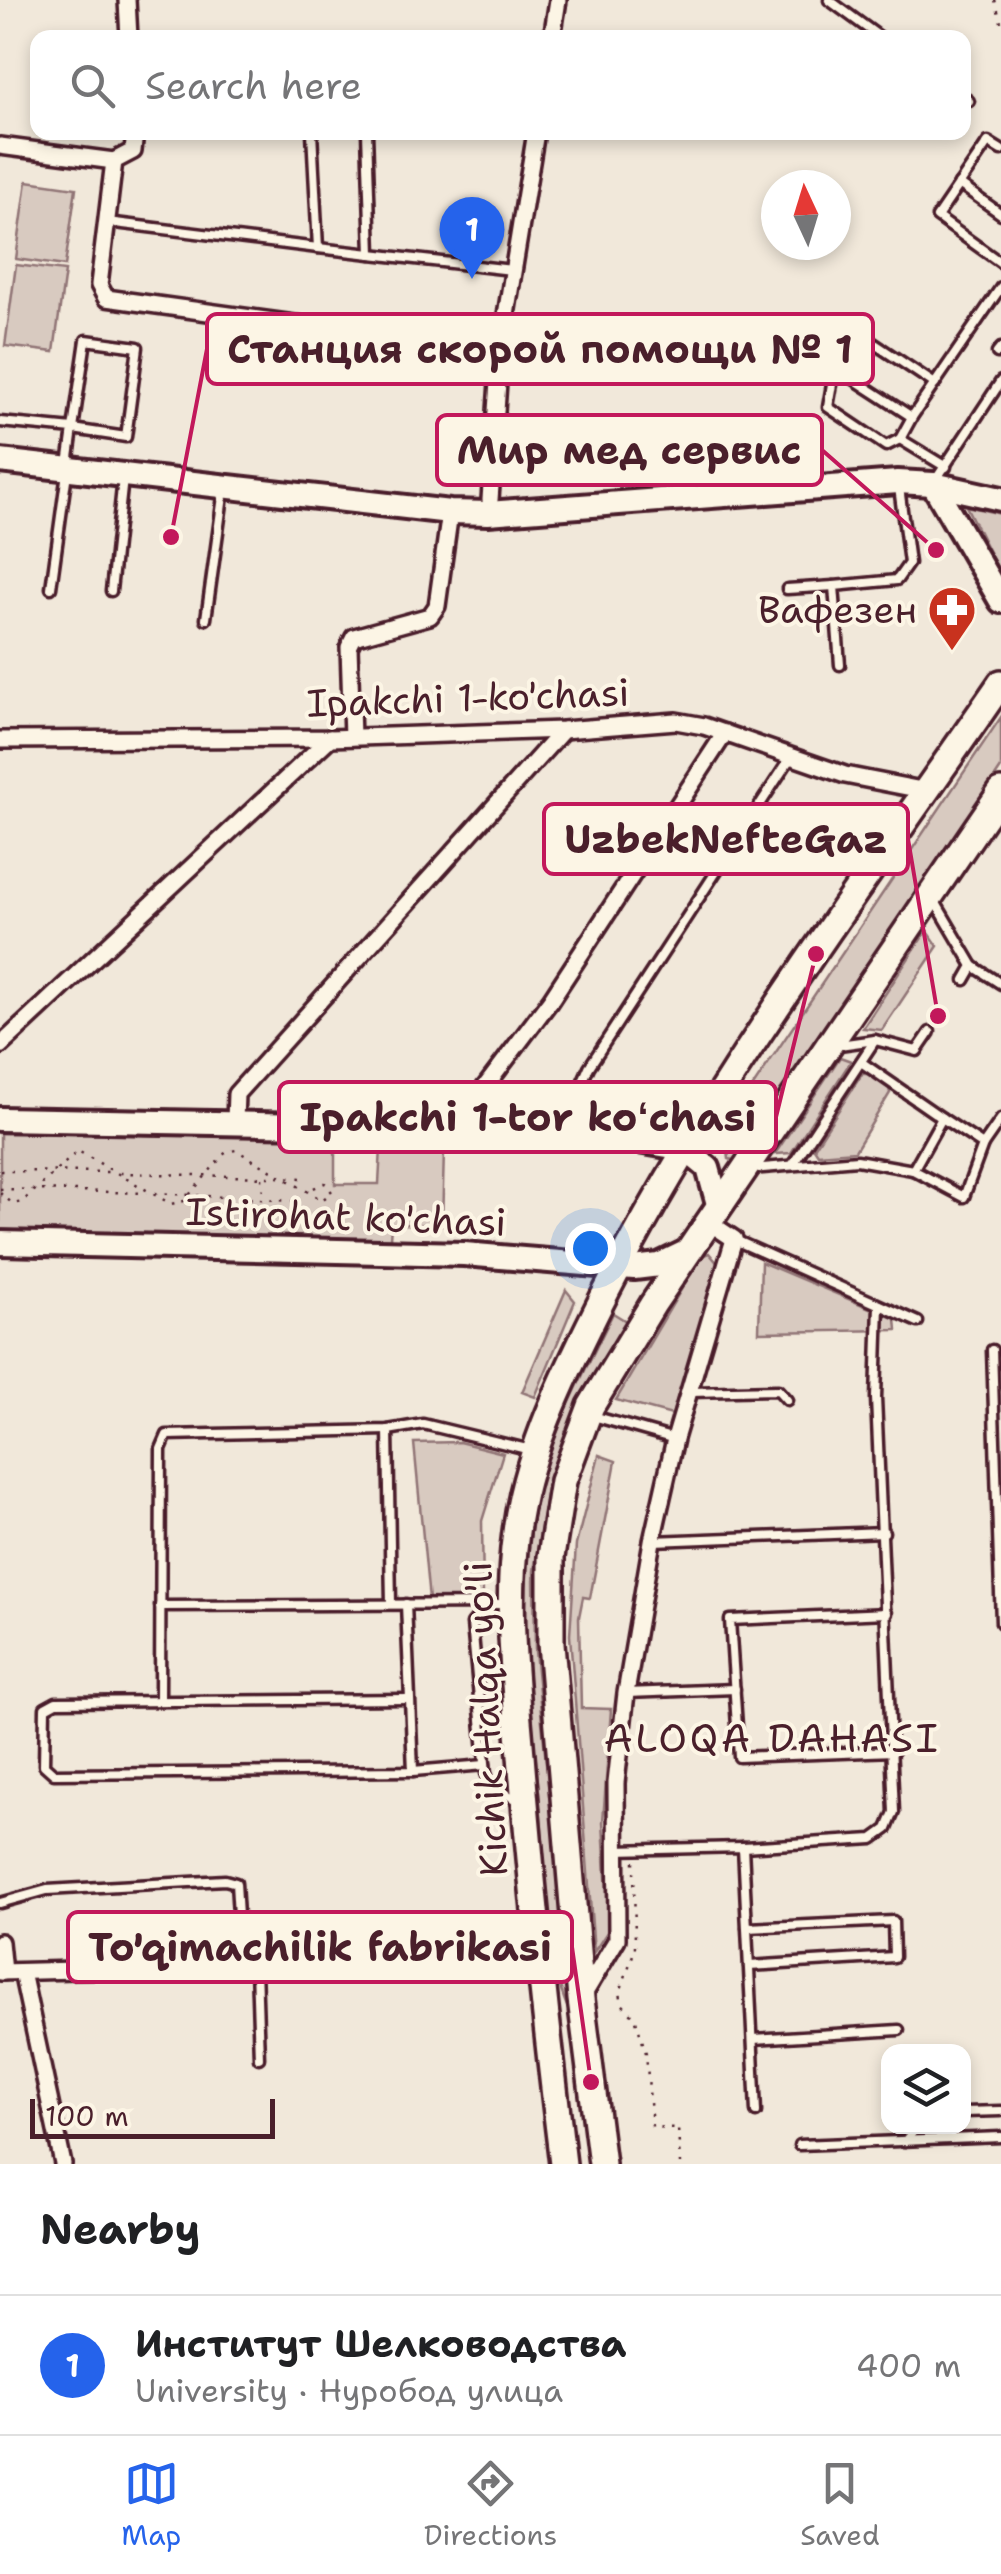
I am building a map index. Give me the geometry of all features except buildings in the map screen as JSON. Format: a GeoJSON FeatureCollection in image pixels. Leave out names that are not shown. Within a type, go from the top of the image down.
{"type":"FeatureCollection","features":[{"type":"Feature","properties":{"kind":"highway","name":"Kichik Halqa yo'li"},"geometry":{"type":"LineString","coordinates":[[563,2164],[500,1604],[536,1452],[617,1268],[685,1149],[1001,683]]}},
{"type":"Feature","properties":{"kind":"highway","name":"Kichik Halqa yo'li"},"geometry":{"type":"LineString","coordinates":[[602,2164],[581,1999],[550,1604],[556,1512],[588,1415],[686,1252],[1001,792]]}},
{"type":"Feature","properties":{"kind":"main road"},"geometry":{"type":"LineString","coordinates":[[0,461],[123,478],[450,512],[898,482],[940,475],[1001,499]]}},
{"type":"Feature","properties":{"kind":"main road"},"geometry":{"type":"LineString","coordinates":[[940,475],[1001,601]]}},
{"type":"Feature","properties":{"kind":"main road"},"geometry":{"type":"LineString","coordinates":[[0,1119],[235,1120],[574,1130],[685,1149],[708,1168],[713,1212]]}},
{"type":"Feature","properties":{"kind":"main road","name":"Istirohat ko'chasi"},"geometry":{"type":"LineString","coordinates":[[0,1243],[464,1254],[617,1268],[650,1267],[686,1252]]}},
{"type":"Feature","properties":{"kind":"street"},"geometry":{"type":"LineString","coordinates":[[127,0],[129,30]]}},
{"type":"Feature","properties":{"kind":"street"},"geometry":{"type":"LineString","coordinates":[[553,30],[558,0]]}},
{"type":"Feature","properties":{"kind":"street"},"geometry":{"type":"LineString","coordinates":[[0,146],[114,161],[133,151],[134,140]]}},
{"type":"Feature","properties":{"kind":"street"},"geometry":{"type":"LineString","coordinates":[[489,507],[500,352],[535,140]]}},
{"type":"Feature","properties":{"kind":"street"},"geometry":{"type":"LineString","coordinates":[[114,161],[99,285],[106,298],[500,352]]}},
{"type":"Feature","properties":{"kind":"street"},"geometry":{"type":"LineString","coordinates":[[352,738],[348,648],[354,637],[365,632],[430,616],[436,606],[450,512]]}},
{"type":"Feature","properties":{"kind":"street","name":"Ipakchi 1-ko'chasi"},"geometry":{"type":"LineString","coordinates":[[0,740],[352,738],[564,730],[676,721],[891,787],[927,791]]}},
{"type":"Feature","properties":{"kind":"street"},"geometry":{"type":"LineString","coordinates":[[235,1120],[236,1094],[564,730]]}},
{"type":"Feature","properties":{"kind":"street"},"geometry":{"type":"LineString","coordinates":[[472,1126],[473,1102],[550,1001],[725,733]]}},
{"type":"Feature","properties":{"kind":"street"},"geometry":{"type":"LineString","coordinates":[[0,1046],[330,738]]}},
{"type":"Feature","properties":{"kind":"street"},"geometry":{"type":"LineString","coordinates":[[581,1999],[617,1939],[616,1784],[626,1693],[652,1541],[675,1440],[734,1239],[713,1212]]}},
{"type":"Feature","properties":{"kind":"street"},"geometry":{"type":"LineString","coordinates":[[0,1942],[2,1972],[537,1958]]}},
{"type":"Feature","properties":{"kind":"street"},"geometry":{"type":"LineString","coordinates":[[22,1972],[63,2164]]}},
{"type":"Feature","properties":{"kind":"lane"},"geometry":{"type":"LineString","coordinates":[[558,0],[566,0]]}},
{"type":"Feature","properties":{"kind":"lane"},"geometry":{"type":"LineString","coordinates":[[829,0],[870,30]]}},
{"type":"Feature","properties":{"kind":"lane"},"geometry":{"type":"LineString","coordinates":[[312,140],[318,248]]}},
{"type":"Feature","properties":{"kind":"lane"},"geometry":{"type":"LineString","coordinates":[[367,140],[371,254]]}},
{"type":"Feature","properties":{"kind":"lane"},"geometry":{"type":"LineString","coordinates":[[1001,150],[988,142],[937,217],[1001,262]]}},
{"type":"Feature","properties":{"kind":"lane"},"geometry":{"type":"LineString","coordinates":[[959,184],[1001,214]]}},
{"type":"Feature","properties":{"kind":"lane"},"geometry":{"type":"LineString","coordinates":[[107,222],[514,270]]}},
{"type":"Feature","properties":{"kind":"lane"},"geometry":{"type":"LineString","coordinates":[[935,384],[857,332],[835,367],[828,407],[886,446],[900,439],[1001,287]]}},
{"type":"Feature","properties":{"kind":"lane"},"geometry":{"type":"LineString","coordinates":[[0,422],[73,430],[126,436],[138,347],[86,340],[73,430],[68,471],[51,588]]}},
{"type":"Feature","properties":{"kind":"lane"},"geometry":{"type":"LineString","coordinates":[[835,367],[912,418]]}},
{"type":"Feature","properties":{"kind":"lane"},"geometry":{"type":"LineString","coordinates":[[900,439],[940,475],[1001,380]]}},
{"type":"Feature","properties":{"kind":"lane"},"geometry":{"type":"LineString","coordinates":[[110,591],[123,478]]}},
{"type":"Feature","properties":{"kind":"lane"},"geometry":{"type":"LineString","coordinates":[[787,588],[897,580],[909,563],[898,482]]}},
{"type":"Feature","properties":{"kind":"lane"},"geometry":{"type":"LineString","coordinates":[[206,620],[224,489]]}},
{"type":"Feature","properties":{"kind":"lane"},"geometry":{"type":"LineString","coordinates":[[834,586],[840,665]]}},
{"type":"Feature","properties":{"kind":"lane"},"geometry":{"type":"LineString","coordinates":[[574,1130],[578,1094],[588,1067],[791,756]]}},
{"type":"Feature","properties":{"kind":"lane"},"geometry":{"type":"LineString","coordinates":[[932,895],[973,966],[1001,984]]}},
{"type":"Feature","properties":{"kind":"lane"},"geometry":{"type":"LineString","coordinates":[[965,980],[973,966]]}},
{"type":"Feature","properties":{"kind":"lane"},"geometry":{"type":"LineString","coordinates":[[830,1046],[875,1040],[916,1051],[930,1032]]}},
{"type":"Feature","properties":{"kind":"lane"},"geometry":{"type":"LineString","coordinates":[[794,1164],[875,1040]]}},
{"type":"Feature","properties":{"kind":"lane"},"geometry":{"type":"LineString","coordinates":[[861,1062],[983,1145]]}},
{"type":"Feature","properties":{"kind":"lane"},"geometry":{"type":"LineString","coordinates":[[913,1170],[942,1118]]}},
{"type":"Feature","properties":{"kind":"lane"},"geometry":{"type":"LineString","coordinates":[[746,1169],[857,1160],[913,1170],[964,1197],[983,1145],[1001,1119]]}},
{"type":"Feature","properties":{"kind":"lane"},"geometry":{"type":"LineString","coordinates":[[734,1239],[918,1322]]}},
{"type":"Feature","properties":{"kind":"lane"},"geometry":{"type":"LineString","coordinates":[[616,1850],[873,1839],[882,1834],[894,1812],[876,1398],[879,1305]]}},
{"type":"Feature","properties":{"kind":"lane"},"geometry":{"type":"LineString","coordinates":[[998,1348],[1001,1624]]}},
{"type":"Feature","properties":{"kind":"lane"},"geometry":{"type":"LineString","coordinates":[[689,1392],[778,1390],[787,1400]]}},
{"type":"Feature","properties":{"kind":"lane"},"geometry":{"type":"LineString","coordinates":[[588,1415],[675,1440]]}},
{"type":"Feature","properties":{"kind":"lane"},"geometry":{"type":"LineString","coordinates":[[160,1701],[161,1449],[167,1435],[388,1430],[423,1424],[536,1452]]}},
{"type":"Feature","properties":{"kind":"lane"},"geometry":{"type":"LineString","coordinates":[[388,1430],[391,1604]]}},
{"type":"Feature","properties":{"kind":"lane"},"geometry":{"type":"LineString","coordinates":[[652,1541],[884,1532]]}},
{"type":"Feature","properties":{"kind":"lane"},"geometry":{"type":"LineString","coordinates":[[406,1604],[412,1771]]}},
{"type":"Feature","properties":{"kind":"lane"},"geometry":{"type":"LineString","coordinates":[[160,1606],[500,1604]]}},
{"type":"Feature","properties":{"kind":"lane"},"geometry":{"type":"LineString","coordinates":[[500,1604],[472,1624],[486,1765],[490,1784],[525,1806]]}},
{"type":"Feature","properties":{"kind":"lane"},"geometry":{"type":"LineString","coordinates":[[887,1613],[730,1620],[739,1756],[894,1751]]}},
{"type":"Feature","properties":{"kind":"lane"},"geometry":{"type":"LineString","coordinates":[[626,1693],[735,1689]]}},
{"type":"Feature","properties":{"kind":"lane"},"geometry":{"type":"LineString","coordinates":[[408,1699],[49,1704],[44,1713],[45,1770],[54,1774],[412,1771],[486,1765]]}},
{"type":"Feature","properties":{"kind":"lane"},"geometry":{"type":"LineString","coordinates":[[744,1847],[756,2112]]}},
{"type":"Feature","properties":{"kind":"lane"},"geometry":{"type":"LineString","coordinates":[[0,1904],[47,1890],[236,1883],[259,2058]]}},
{"type":"Feature","properties":{"kind":"lane"},"geometry":{"type":"LineString","coordinates":[[747,1928],[893,1921],[894,1957],[749,1966]]}},
{"type":"Feature","properties":{"kind":"lane"},"geometry":{"type":"LineString","coordinates":[[752,2039],[899,2030]]}},
{"type":"Feature","properties":{"kind":"lane"},"geometry":{"type":"LineString","coordinates":[[971,2112],[1001,2111]]}},
{"type":"Feature","properties":{"kind":"lane"},"geometry":{"type":"LineString","coordinates":[[904,2141],[911,2134]]}},
{"type":"Feature","properties":{"kind":"lane"},"geometry":{"type":"LineString","coordinates":[[799,2145],[1001,2136]]}},
{"type":"Feature","properties":{"kind":"path"},"geometry":{"type":"LineString","coordinates":[[995,0],[1001,22]]}},
{"type":"Feature","properties":{"kind":"path"},"geometry":{"type":"LineString","coordinates":[[0,1191],[19,1204],[78,1150],[171,1204],[188,1196],[226,1152],[236,1150],[307,1191],[326,1200],[332,1190],[325,1183],[307,1191]]}},
{"type":"Feature","properties":{"kind":"path"},"geometry":{"type":"LineString","coordinates":[[0,1171],[304,1178]]}},
{"type":"Feature","properties":{"kind":"path"},"geometry":{"type":"LineString","coordinates":[[262,1176],[263,1198]]}},
{"type":"Feature","properties":{"kind":"path"},"geometry":{"type":"LineString","coordinates":[[0,1191],[150,1193],[294,1202]]}},
{"type":"Feature","properties":{"kind":"path"},"geometry":{"type":"LineString","coordinates":[[634,1850],[635,1949],[620,1992],[622,2004],[635,2017],[646,2053],[652,2128],[678,2128],[680,2164]]}},
{"type":"Feature","properties":{"kind":"shaded area"},"geometry":{"type":"Polygon","coordinates":[[[27,181],[76,188],[65,266],[16,259],[27,181]]]}},
{"type":"Feature","properties":{"kind":"shaded area"},"geometry":{"type":"Polygon","coordinates":[[[16,265],[65,271],[54,352],[5,346],[16,265]]]}},
{"type":"Feature","properties":{"kind":"shaded area"},"geometry":{"type":"Polygon","coordinates":[[[966,506],[1001,514],[1001,576],[966,506]]]}},
{"type":"Feature","properties":{"kind":"shaded area"},"geometry":{"type":"Polygon","coordinates":[[[1001,717],[1001,768],[739,1162],[729,1159],[725,1128],[1001,717]]]}},
{"type":"Feature","properties":{"kind":"shaded area"},"geometry":{"type":"Polygon","coordinates":[[[927,930],[938,946],[882,1030],[863,1028],[927,930]]]}},
{"type":"Feature","properties":{"kind":"shaded area"},"geometry":{"type":"Polygon","coordinates":[[[840,1057],[851,1061],[791,1153],[775,1154],[840,1057]]]}},
{"type":"Feature","properties":{"kind":"shaded area"},"geometry":{"type":"Polygon","coordinates":[[[862,1074],[872,1074],[888,1084],[890,1093],[855,1151],[818,1154],[814,1148],[862,1074]]]}},
{"type":"Feature","properties":{"kind":"shaded area"},"geometry":{"type":"Polygon","coordinates":[[[0,1133],[335,1137],[335,1184],[379,1184],[381,1148],[444,1150],[442,1225],[391,1224],[390,1239],[0,1231],[0,1133]]]}},
{"type":"Feature","properties":{"kind":"shaded area"},"geometry":{"type":"Polygon","coordinates":[[[709,1253],[719,1265],[672,1415],[616,1400],[701,1256],[709,1253]]]}},
{"type":"Feature","properties":{"kind":"shaded area"},"geometry":{"type":"Polygon","coordinates":[[[761,1262],[896,1319],[897,1330],[759,1332],[761,1262]]]}},
{"type":"Feature","properties":{"kind":"shaded area"},"geometry":{"type":"Polygon","coordinates":[[[566,1290],[575,1301],[535,1397],[522,1392],[566,1290]]]}},
{"type":"Feature","properties":{"kind":"shaded area"},"geometry":{"type":"Polygon","coordinates":[[[613,1313],[629,1323],[588,1390],[549,1477],[534,1571],[535,1651],[571,2015],[556,1971],[548,1923],[528,1665],[527,1583],[536,1502],[549,1453],[613,1313]]]}},
{"type":"Feature","properties":{"kind":"shaded area"},"geometry":{"type":"Polygon","coordinates":[[[459,1442],[503,1453],[482,1521],[483,1599],[429,1600],[414,1443],[459,1442]]]}},
{"type":"Feature","properties":{"kind":"shaded area"},"geometry":{"type":"Polygon","coordinates":[[[599,1455],[616,1461],[590,1598],[583,1597],[579,1617],[581,1708],[611,1709],[603,1822],[609,1929],[594,1952],[570,1635],[576,1545],[599,1455]]]}},
{"type":"Feature","properties":{"kind":"place","name":"Институт Шелководства"},"geometry":{"type":"Point","coordinates":[472,279]}},
{"type":"Feature","properties":{"kind":"place","name":"Станция скорой помощи № 1"},"geometry":{"type":"Point","coordinates":[171,537]}},
{"type":"Feature","properties":{"kind":"place","name":"Мир мед сервис"},"geometry":{"type":"Point","coordinates":[936,550]}},
{"type":"Feature","properties":{"kind":"place","name":"Вафезен"},"geometry":{"type":"Point","coordinates":[952,652]}},
{"type":"Feature","properties":{"kind":"place","name":"Ipakchi 1-tor koʻchasi"},"geometry":{"type":"Point","coordinates":[816,954]}},
{"type":"Feature","properties":{"kind":"place","name":"UzbekNefteGaz"},"geometry":{"type":"Point","coordinates":[938,1016]}},
{"type":"Feature","properties":{"kind":"place","name":"To'qimachilik fabrikasi"},"geometry":{"type":"Point","coordinates":[591,2082]}},
{"type":"Feature","properties":{"kind":"district","name":"ALOQA DAHASI"},"geometry":{"type":"Point","coordinates":[772,1738]}}]}
